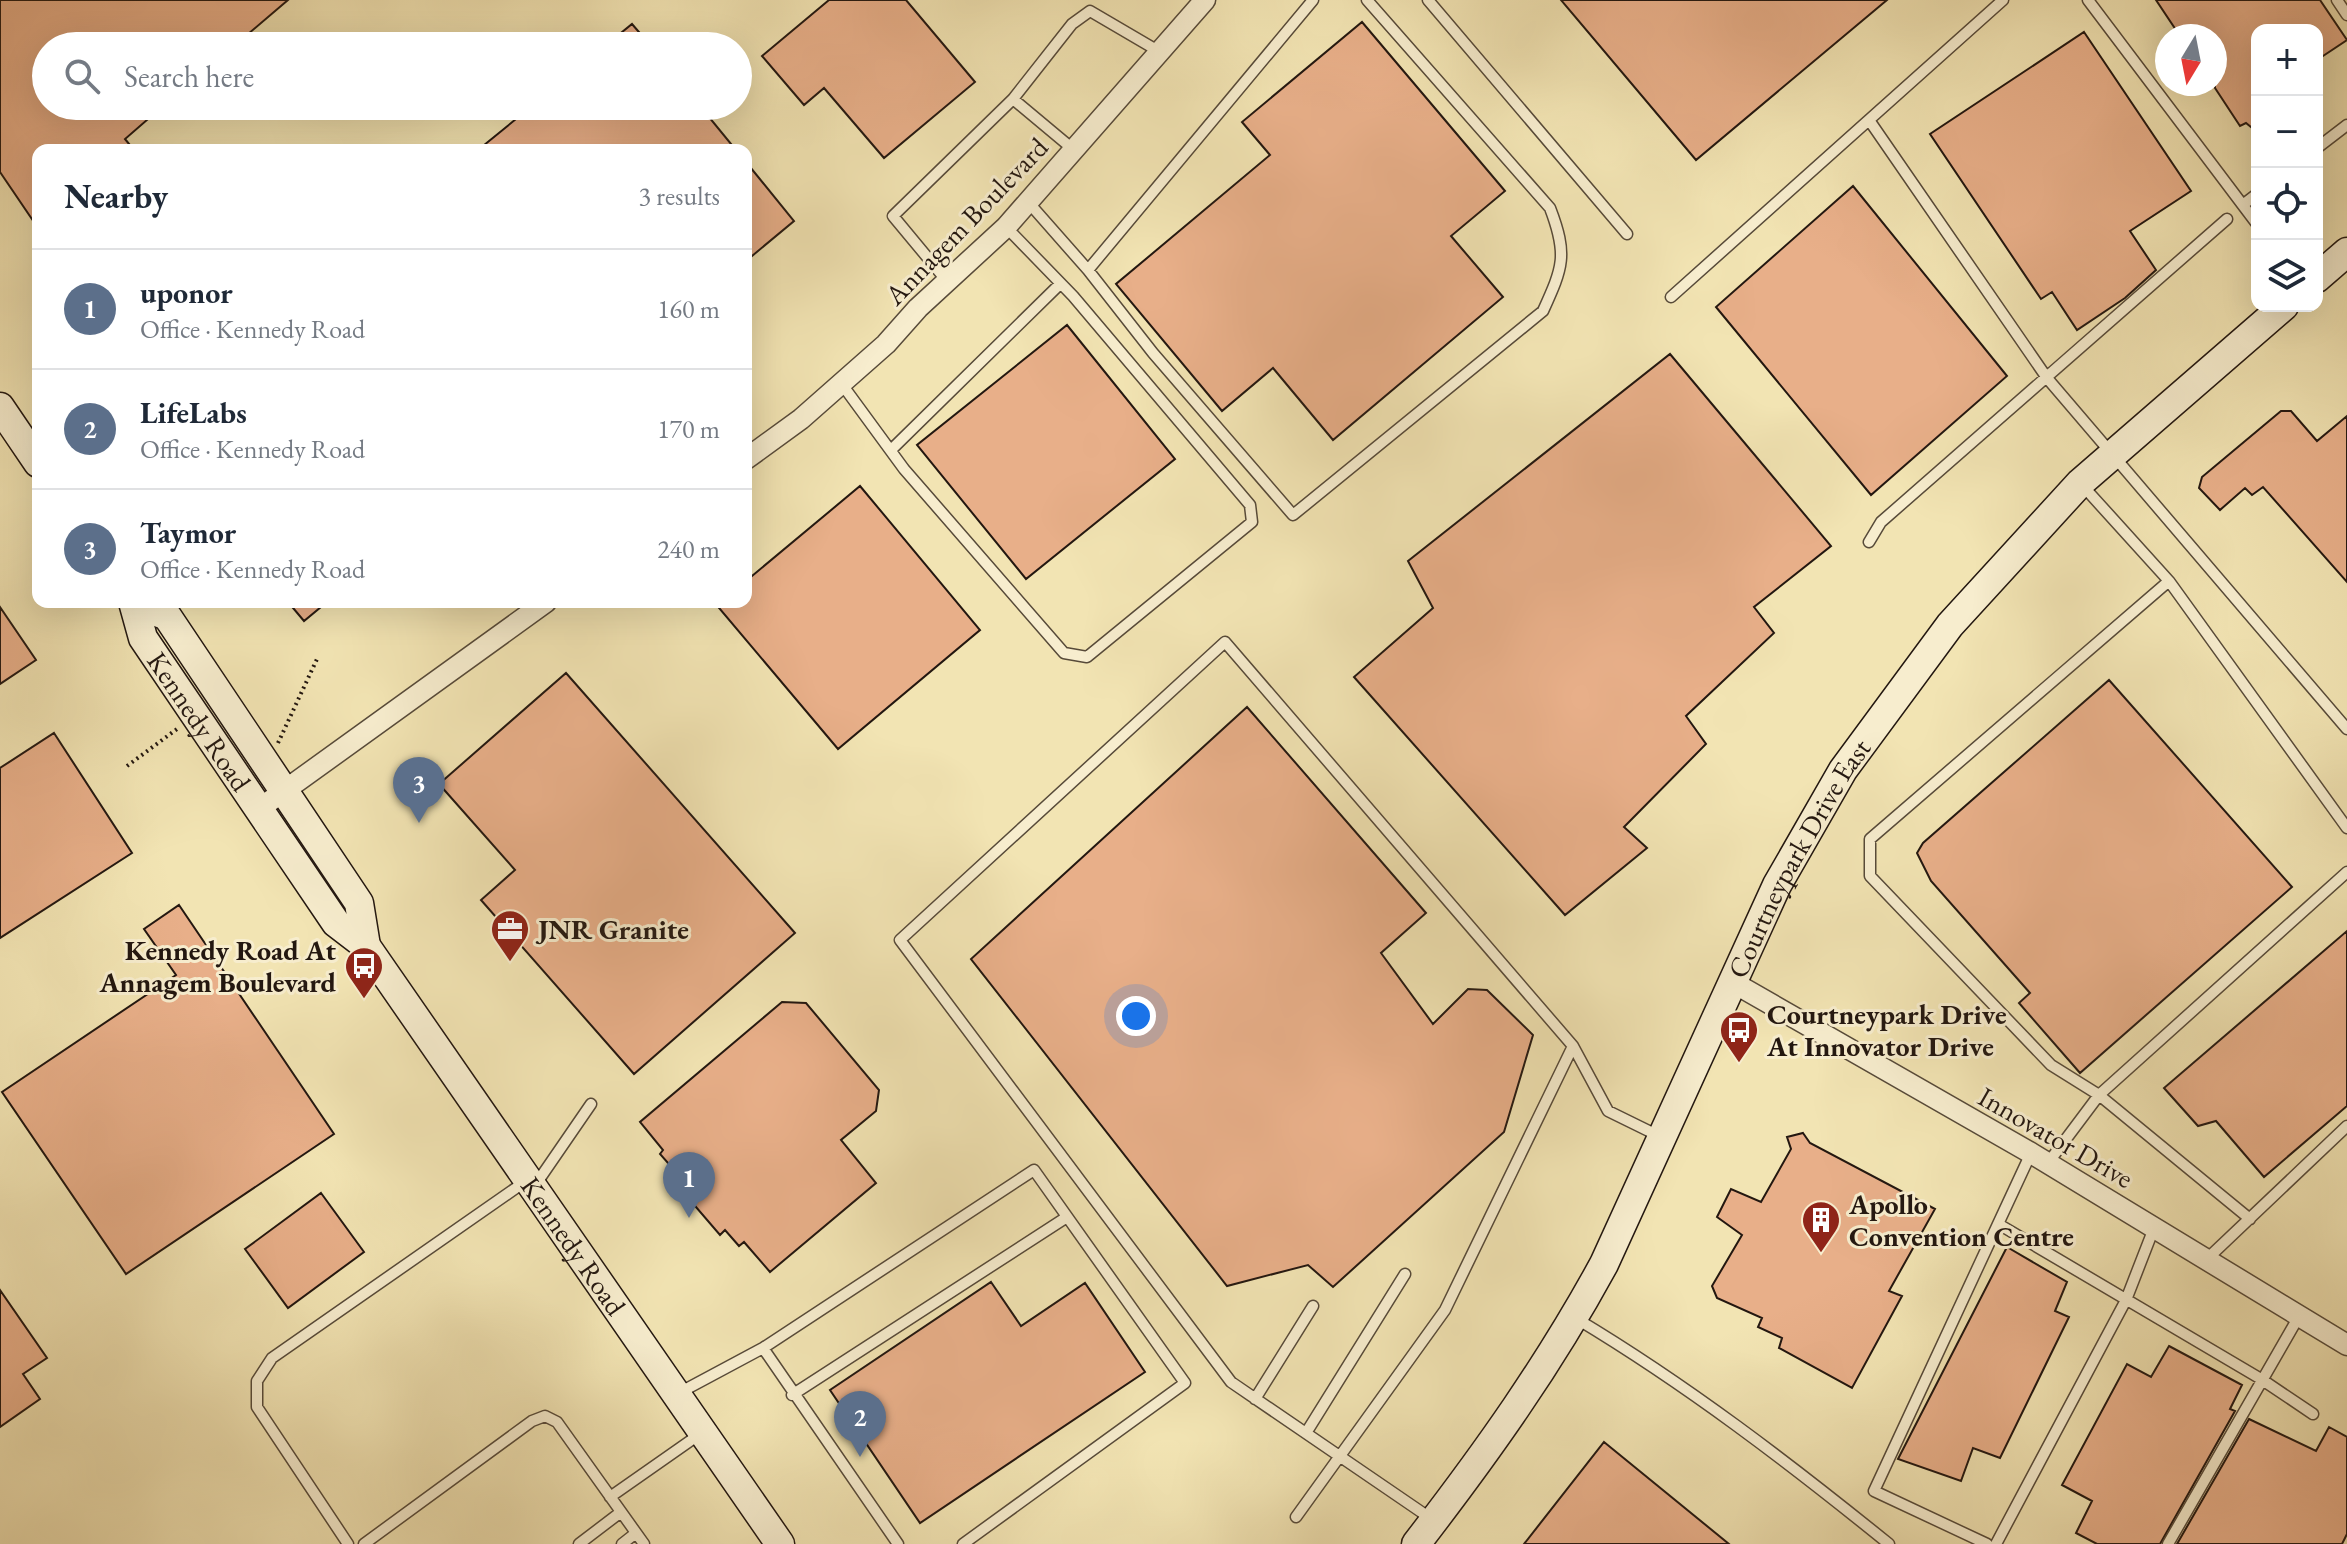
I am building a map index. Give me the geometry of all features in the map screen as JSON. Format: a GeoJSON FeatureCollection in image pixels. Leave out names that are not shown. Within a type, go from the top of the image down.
{"type":"FeatureCollection","features":[{"type":"Feature","properties":{"kind":"main road"},"geometry":{"type":"LineString","coordinates":[[2323,273],[2347,252]]}},
{"type":"Feature","properties":{"kind":"main road","name":"Courtneypark Drive East"},"geometry":{"type":"LineString","coordinates":[[1416,1544],[1524,1401],[1575,1318],[1604,1264],[1777,885],[1843,770],[1950,625],[2080,483],[2277,312]]}},
{"type":"Feature","properties":{"kind":"main road"},"geometry":{"type":"LineString","coordinates":[[0,407],[32,454]]}},
{"type":"Feature","properties":{"kind":"main road","name":"Kennedy Road"},"geometry":{"type":"LineString","coordinates":[[135,608],[143,638],[336,923],[366,946],[780,1544]]}},
{"type":"Feature","properties":{"kind":"main road","name":"Kennedy Road"},"geometry":{"type":"LineString","coordinates":[[147,608],[167,616],[359,903],[366,946]]}},
{"type":"Feature","properties":{"kind":"street","name":"Annagem Boulevard"},"geometry":{"type":"LineString","coordinates":[[752,455],[801,419],[1006,227],[1205,0]]}},
{"type":"Feature","properties":{"kind":"street"},"geometry":{"type":"LineString","coordinates":[[259,809],[538,608]]}},
{"type":"Feature","properties":{"kind":"street","name":"Innovator Drive"},"geometry":{"type":"LineString","coordinates":[[1734,983],[2039,1158],[2347,1345]]}},
{"type":"Feature","properties":{"kind":"lane"},"geometry":{"type":"LineString","coordinates":[[1088,270],[1313,0]]}},
{"type":"Feature","properties":{"kind":"lane"},"geometry":{"type":"LineString","coordinates":[[1029,203],[1293,515],[1543,311],[1562,271],[1561,236],[1550,208],[1367,0]]}},
{"type":"Feature","properties":{"kind":"lane"},"geometry":{"type":"LineString","coordinates":[[1428,0],[1627,234]]}},
{"type":"Feature","properties":{"kind":"lane"},"geometry":{"type":"LineString","coordinates":[[1671,297],[2003,0]]}},
{"type":"Feature","properties":{"kind":"lane"},"geometry":{"type":"LineString","coordinates":[[2088,0],[2251,215]]}},
{"type":"Feature","properties":{"kind":"lane"},"geometry":{"type":"LineString","coordinates":[[2337,0],[2347,15]]}},
{"type":"Feature","properties":{"kind":"lane"},"geometry":{"type":"LineString","coordinates":[[947,281],[893,216],[1013,99],[1072,24],[1090,11],[1160,52]]}},
{"type":"Feature","properties":{"kind":"lane"},"geometry":{"type":"LineString","coordinates":[[1013,99],[1074,150]]}},
{"type":"Feature","properties":{"kind":"lane"},"geometry":{"type":"LineString","coordinates":[[1869,120],[2047,378],[2347,729]]}},
{"type":"Feature","properties":{"kind":"lane"},"geometry":{"type":"LineString","coordinates":[[2323,143],[2347,125]]}},
{"type":"Feature","properties":{"kind":"lane"},"geometry":{"type":"LineString","coordinates":[[2244,204],[2251,199]]}},
{"type":"Feature","properties":{"kind":"lane"},"geometry":{"type":"LineString","coordinates":[[1869,542],[1881,522],[2227,219]]}},
{"type":"Feature","properties":{"kind":"lane"},"geometry":{"type":"LineString","coordinates":[[841,383],[904,469],[1064,653],[1076,658],[1087,657],[1252,522],[1250,505],[1073,296],[1006,227]]}},
{"type":"Feature","properties":{"kind":"lane"},"geometry":{"type":"LineString","coordinates":[[892,449],[1059,285]]}},
{"type":"Feature","properties":{"kind":"lane"},"geometry":{"type":"LineString","coordinates":[[2080,483],[2169,581],[2347,828]]}},
{"type":"Feature","properties":{"kind":"lane"},"geometry":{"type":"LineString","coordinates":[[2169,581],[1870,839],[1870,876],[2051,1065],[2099,1095],[2250,1219]]}},
{"type":"Feature","properties":{"kind":"lane"},"geometry":{"type":"LineString","coordinates":[[1434,1521],[1231,1382],[900,940],[1225,642],[1573,1046],[1608,1111],[1663,1137]]}},
{"type":"Feature","properties":{"kind":"lane"},"geometry":{"type":"LineString","coordinates":[[1987,1544],[1874,1491],[2000,1225],[2039,1158],[2099,1095],[2347,872]]}},
{"type":"Feature","properties":{"kind":"lane"},"geometry":{"type":"LineString","coordinates":[[1296,1517],[1445,1310],[1573,1046]]}},
{"type":"Feature","properties":{"kind":"lane"},"geometry":{"type":"LineString","coordinates":[[348,1544],[257,1407],[257,1381],[272,1358],[530,1184],[591,1104]]}},
{"type":"Feature","properties":{"kind":"lane"},"geometry":{"type":"LineString","coordinates":[[2208,1258],[2347,1126]]}},
{"type":"Feature","properties":{"kind":"lane"},"geometry":{"type":"LineString","coordinates":[[675,1395],[763,1348],[1034,1170],[1185,1383],[963,1544]]}},
{"type":"Feature","properties":{"kind":"lane"},"geometry":{"type":"LineString","coordinates":[[792,1395],[1067,1217]]}},
{"type":"Feature","properties":{"kind":"lane"},"geometry":{"type":"LineString","coordinates":[[2000,1225],[2261,1379],[2313,1414]]}},
{"type":"Feature","properties":{"kind":"lane"},"geometry":{"type":"LineString","coordinates":[[1996,1544],[2126,1300],[2155,1227]]}},
{"type":"Feature","properties":{"kind":"lane"},"geometry":{"type":"LineString","coordinates":[[1306,1433],[1405,1274]]}},
{"type":"Feature","properties":{"kind":"lane"},"geometry":{"type":"LineString","coordinates":[[1255,1399],[1313,1306]]}},
{"type":"Feature","properties":{"kind":"lane"},"geometry":{"type":"LineString","coordinates":[[1575,1318],[1648,1361],[1812,1482],[1889,1544]]}},
{"type":"Feature","properties":{"kind":"lane"},"geometry":{"type":"LineString","coordinates":[[2168,1544],[2298,1318]]}},
{"type":"Feature","properties":{"kind":"lane"},"geometry":{"type":"LineString","coordinates":[[763,1348],[792,1395],[898,1544]]}},
{"type":"Feature","properties":{"kind":"lane"},"geometry":{"type":"LineString","coordinates":[[364,1544],[532,1421],[545,1416],[557,1422],[644,1544]]}},
{"type":"Feature","properties":{"kind":"lane"},"geometry":{"type":"LineString","coordinates":[[610,1497],[702,1433]]}},
{"type":"Feature","properties":{"kind":"lane"},"geometry":{"type":"LineString","coordinates":[[579,1544],[621,1512]]}},
{"type":"Feature","properties":{"kind":"lane"},"geometry":{"type":"LineString","coordinates":[[622,1544],[636,1533]]}},
{"type":"Feature","properties":{"kind":"path"},"geometry":{"type":"LineString","coordinates":[[262,759],[280,741],[317,659]]}},
{"type":"Feature","properties":{"kind":"path"},"geometry":{"type":"LineString","coordinates":[[127,766],[196,715]]}},
{"type":"Feature","properties":{"kind":"building"},"geometry":{"type":"Polygon","coordinates":[[[0,0],[288,0],[250,32],[32,32],[32,120],[147,120],[125,139],[129,144],[32,144],[32,219],[0,172],[0,0]]]}},
{"type":"Feature","properties":{"kind":"building"},"geometry":{"type":"Polygon","coordinates":[[[829,0],[906,0],[975,82],[884,158],[824,88],[804,105],[762,56],[829,0]]]}},
{"type":"Feature","properties":{"kind":"building"},"geometry":{"type":"Polygon","coordinates":[[[1561,0],[1887,0],[1696,160],[1561,0]]]}},
{"type":"Feature","properties":{"kind":"building"},"geometry":{"type":"Polygon","coordinates":[[[2156,0],[2320,0],[2347,40],[2323,56],[2323,24],[2251,24],[2251,127],[2246,123],[2240,126],[2220,96],[2227,96],[2227,24],[2172,24],[2156,0]]]}},
{"type":"Feature","properties":{"kind":"building"},"geometry":{"type":"Polygon","coordinates":[[[1362,22],[1505,191],[1451,236],[1503,297],[1333,440],[1273,368],[1222,411],[1116,284],[1270,155],[1242,122],[1362,22]]]}},
{"type":"Feature","properties":{"kind":"building"},"geometry":{"type":"Polygon","coordinates":[[[632,24],[639,32],[622,32],[632,24]]]}},
{"type":"Feature","properties":{"kind":"building"},"geometry":{"type":"Polygon","coordinates":[[[2084,32],[2191,191],[2130,231],[2156,270],[2125,298],[2077,330],[2052,292],[2041,299],[1930,134],[2084,32]]]}},
{"type":"Feature","properties":{"kind":"building"},"geometry":{"type":"Polygon","coordinates":[[[515,120],[711,120],[731,144],[485,144],[515,120]]]}},
{"type":"Feature","properties":{"kind":"building"},"geometry":{"type":"Polygon","coordinates":[[[752,169],[794,221],[752,256],[752,169]]]}},
{"type":"Feature","properties":{"kind":"building"},"geometry":{"type":"Polygon","coordinates":[[[1853,186],[2007,376],[1871,495],[1716,307],[1853,186]]]}},
{"type":"Feature","properties":{"kind":"building"},"geometry":{"type":"Polygon","coordinates":[[[1067,325],[1175,459],[1026,579],[917,445],[1067,325]]]}},
{"type":"Feature","properties":{"kind":"building"},"geometry":{"type":"Polygon","coordinates":[[[1670,354],[1831,546],[1754,607],[1774,633],[1686,716],[1706,744],[1624,827],[1647,848],[1565,915],[1354,677],[1433,608],[1408,561],[1670,354]]]}},
{"type":"Feature","properties":{"kind":"building"},"geometry":{"type":"Polygon","coordinates":[[[2281,411],[2291,411],[2317,441],[2347,416],[2347,582],[2263,487],[2252,495],[2245,488],[2220,510],[2199,488],[2202,477],[2281,411]]]}},
{"type":"Feature","properties":{"kind":"building"},"geometry":{"type":"Polygon","coordinates":[[[860,486],[980,630],[838,749],[719,608],[752,608],[752,576],[860,486]]]}},
{"type":"Feature","properties":{"kind":"building"},"geometry":{"type":"Polygon","coordinates":[[[0,607],[36,660],[0,684],[0,607]]]}},
{"type":"Feature","properties":{"kind":"building"},"geometry":{"type":"Polygon","coordinates":[[[293,608],[320,608],[304,621],[293,608]]]}},
{"type":"Feature","properties":{"kind":"building"},"geometry":{"type":"Polygon","coordinates":[[[566,673],[795,933],[634,1074],[481,900],[515,870],[439,784],[566,673]]]}},
{"type":"Feature","properties":{"kind":"building"},"geometry":{"type":"Polygon","coordinates":[[[2109,680],[2292,887],[2080,1073],[2019,1003],[2030,993],[1931,881],[1917,853],[1923,843],[2109,680]]]}},
{"type":"Feature","properties":{"kind":"building"},"geometry":{"type":"Polygon","coordinates":[[[1247,707],[1426,913],[1381,953],[1433,1024],[1468,989],[1487,990],[1533,1035],[1504,1132],[1333,1287],[1308,1265],[1227,1286],[971,959],[1247,707]]]}},
{"type":"Feature","properties":{"kind":"building"},"geometry":{"type":"Polygon","coordinates":[[[54,733],[132,853],[0,938],[0,768],[54,733]]]}},
{"type":"Feature","properties":{"kind":"building"},"geometry":{"type":"Polygon","coordinates":[[[179,905],[334,1134],[126,1274],[2,1092],[176,975],[144,929],[179,905]]]}},
{"type":"Feature","properties":{"kind":"building"},"geometry":{"type":"Polygon","coordinates":[[[2347,931],[2347,1106],[2264,1177],[2216,1121],[2198,1126],[2164,1088],[2347,931]]]}},
{"type":"Feature","properties":{"kind":"building"},"geometry":{"type":"Polygon","coordinates":[[[782,1002],[806,1003],[879,1090],[876,1111],[841,1140],[876,1183],[770,1272],[744,1242],[739,1246],[725,1230],[720,1235],[671,1178],[676,1172],[660,1154],[663,1150],[640,1122],[782,1002]]]}},
{"type":"Feature","properties":{"kind":"building","name":"Apollo Convention Centre"},"geometry":{"type":"Polygon","coordinates":[[[1803,1133],[1810,1143],[1935,1209],[1889,1291],[1902,1296],[1852,1388],[1779,1348],[1782,1338],[1758,1327],[1762,1318],[1717,1298],[1712,1286],[1742,1235],[1717,1217],[1731,1189],[1761,1202],[1791,1149],[1787,1137],[1803,1133]]]}},
{"type":"Feature","properties":{"kind":"building"},"geometry":{"type":"Polygon","coordinates":[[[321,1193],[364,1252],[288,1308],[245,1249],[321,1193]]]}},
{"type":"Feature","properties":{"kind":"building"},"geometry":{"type":"Polygon","coordinates":[[[2007,1247],[2067,1282],[2055,1311],[2069,1317],[2000,1458],[1973,1448],[1961,1481],[1898,1459],[2007,1247]]]}},
{"type":"Feature","properties":{"kind":"building"},"geometry":{"type":"Polygon","coordinates":[[[991,1282],[1021,1326],[1085,1283],[1145,1372],[920,1523],[830,1390],[991,1282]]]}},
{"type":"Feature","properties":{"kind":"building"},"geometry":{"type":"Polygon","coordinates":[[[0,1290],[47,1358],[23,1374],[40,1399],[0,1427],[0,1290]]]}},
{"type":"Feature","properties":{"kind":"building"},"geometry":{"type":"Polygon","coordinates":[[[2169,1346],[2242,1385],[2230,1409],[2235,1411],[2160,1544],[2097,1544],[2076,1533],[2092,1501],[2062,1485],[2127,1364],[2151,1377],[2169,1346]]]}},
{"type":"Feature","properties":{"kind":"building"},"geometry":{"type":"Polygon","coordinates":[[[2249,1419],[2316,1451],[2329,1427],[2347,1437],[2347,1534],[2342,1544],[2177,1544],[2249,1419]]]}},
{"type":"Feature","properties":{"kind":"building"},"geometry":{"type":"Polygon","coordinates":[[[1604,1442],[1729,1544],[1524,1544],[1604,1442]]]}},
{"type":"Feature","properties":{"kind":"place","name":"Taymor"},"geometry":{"type":"Point","coordinates":[419,823]}},
{"type":"Feature","properties":{"kind":"place","name":"JNR Granite"},"geometry":{"type":"Point","coordinates":[510,963]}},
{"type":"Feature","properties":{"kind":"place","name":"Kennedy Road At Annagem Boulevard"},"geometry":{"type":"Point","coordinates":[364,1000]}},
{"type":"Feature","properties":{"kind":"place","name":"Courtneypark Drive At Innovator Drive"},"geometry":{"type":"Point","coordinates":[1739,1064]}},
{"type":"Feature","properties":{"kind":"place","name":"uponor"},"geometry":{"type":"Point","coordinates":[689,1218]}},
{"type":"Feature","properties":{"kind":"place","name":"Apollo Convention Centre"},"geometry":{"type":"Point","coordinates":[1821,1254]}},
{"type":"Feature","properties":{"kind":"place","name":"LifeLabs"},"geometry":{"type":"Point","coordinates":[860,1457]}}]}
